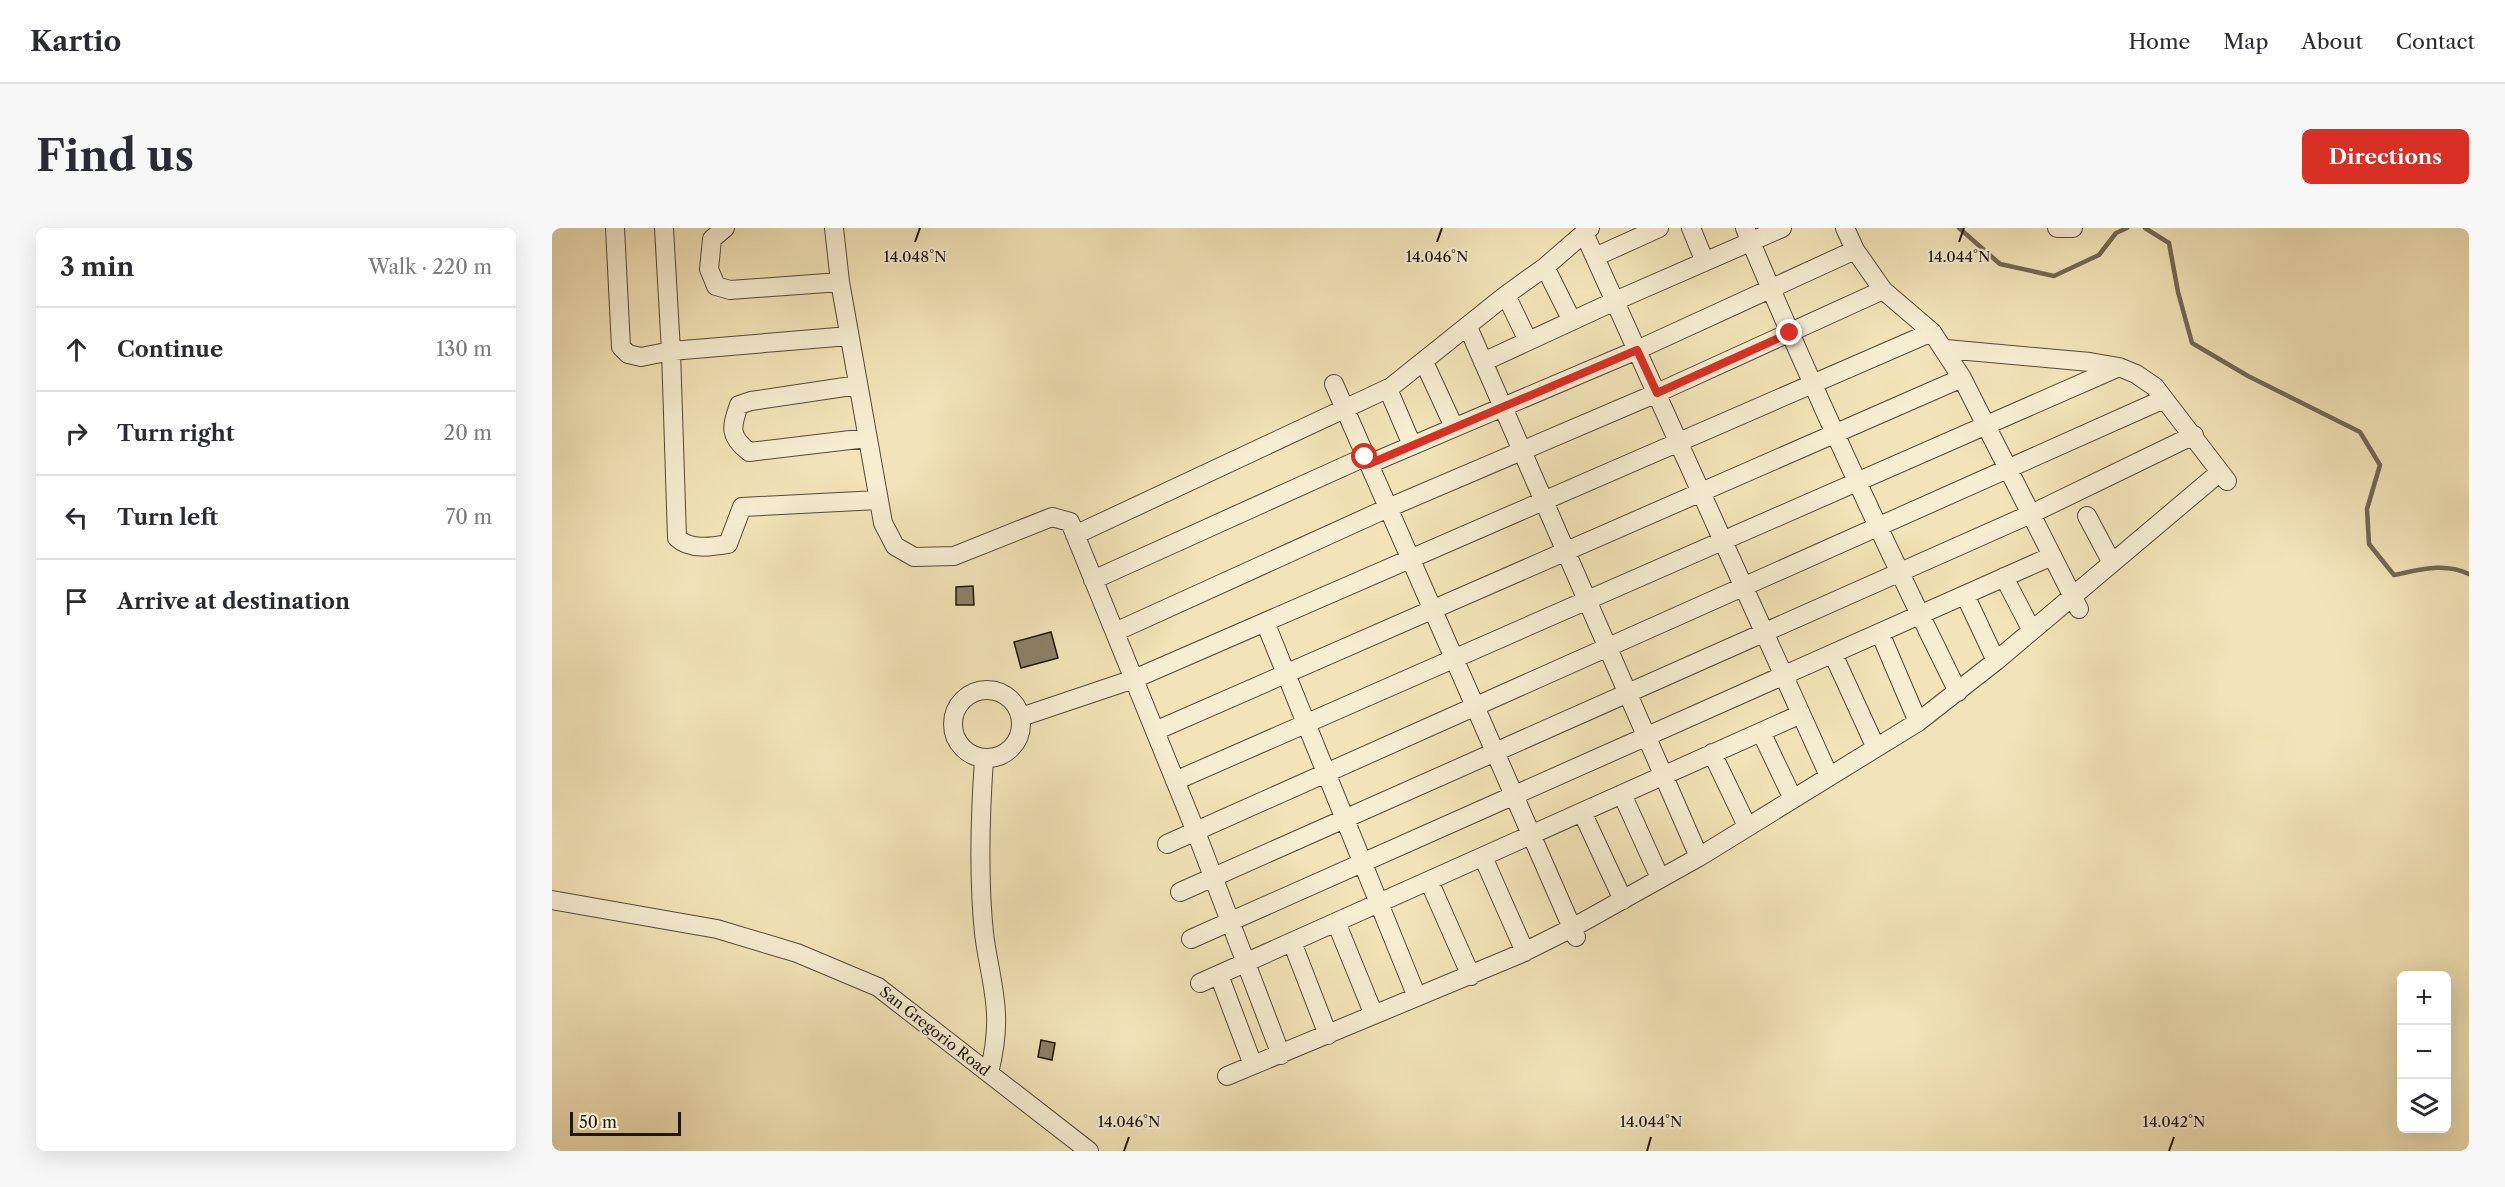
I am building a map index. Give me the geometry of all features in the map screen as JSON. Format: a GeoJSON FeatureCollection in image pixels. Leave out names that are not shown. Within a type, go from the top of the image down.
{"type":"FeatureCollection","features":[{"type":"Feature","properties":{"kind":"street"},"geometry":{"type":"LineString","coordinates":[[615,228],[621,347],[628,354],[641,357],[671,351],[849,336]]}},
{"type":"Feature","properties":{"kind":"street"},"geometry":{"type":"LineString","coordinates":[[664,228],[671,351],[676,538],[683,544],[710,547],[728,544],[742,507],[878,500]]}},
{"type":"Feature","properties":{"kind":"street"},"geometry":{"type":"LineString","coordinates":[[725,228],[712,239],[709,269],[716,286],[730,290],[840,282]]}},
{"type":"Feature","properties":{"kind":"street"},"geometry":{"type":"LineString","coordinates":[[834,228],[840,282],[878,500],[883,523],[895,546],[914,557],[954,556],[1052,517],[1071,522],[1196,832],[1281,1055]]}},
{"type":"Feature","properties":{"kind":"street"},"geometry":{"type":"LineString","coordinates":[[1595,257],[1640,232],[1659,228]]}},
{"type":"Feature","properties":{"kind":"street"},"geometry":{"type":"LineString","coordinates":[[1691,228],[1705,262]]}},
{"type":"Feature","properties":{"kind":"street"},"geometry":{"type":"LineString","coordinates":[[1483,362],[1705,262],[1748,235],[1782,228]]}},
{"type":"Feature","properties":{"kind":"street"},"geometry":{"type":"LineString","coordinates":[[1845,228],[1855,250],[1883,290],[1932,332],[1946,350],[2075,603]]}},
{"type":"Feature","properties":{"kind":"street"},"geometry":{"type":"LineString","coordinates":[[2057,228],[2073,228]]}},
{"type":"Feature","properties":{"kind":"street"},"geometry":{"type":"LineString","coordinates":[[1075,535],[1388,389],[1506,295],[1545,267],[1587,230],[1595,257],[1829,776]]}},
{"type":"Feature","properties":{"kind":"street"},"geometry":{"type":"LineString","coordinates":[[1748,235],[1877,529],[1958,692]]}},
{"type":"Feature","properties":{"kind":"street"},"geometry":{"type":"LineString","coordinates":[[1093,580],[1367,460],[1412,446],[1637,350],[1855,250]]}},
{"type":"Feature","properties":{"kind":"street"},"geometry":{"type":"LineString","coordinates":[[1545,267],[1572,321]]}},
{"type":"Feature","properties":{"kind":"street"},"geometry":{"type":"LineString","coordinates":[[1115,632],[1388,508],[1657,393],[1883,290]]}},
{"type":"Feature","properties":{"kind":"street"},"geometry":{"type":"LineString","coordinates":[[1506,295],[1528,341]]}},
{"type":"Feature","properties":{"kind":"street"},"geometry":{"type":"LineString","coordinates":[[1468,327],[1699,856]]}},
{"type":"Feature","properties":{"kind":"street"},"geometry":{"type":"LineString","coordinates":[[1021,717],[1134,679],[1932,332]]}},
{"type":"Feature","properties":{"kind":"street"},"geometry":{"type":"LineString","coordinates":[[1227,1076],[1575,933],[1623,900],[1918,722],[2032,631],[2075,603],[2112,564],[2224,477],[2155,387],[2119,367],[2090,362],[1946,350]]}},
{"type":"Feature","properties":{"kind":"street"},"geometry":{"type":"LineString","coordinates":[[1424,362],[1454,428]]}},
{"type":"Feature","properties":{"kind":"street"},"geometry":{"type":"LineString","coordinates":[[1175,781],[2119,367]]}},
{"type":"Feature","properties":{"kind":"street"},"geometry":{"type":"LineString","coordinates":[[1155,731],[1962,378]]}},
{"type":"Feature","properties":{"kind":"street"},"geometry":{"type":"LineString","coordinates":[[1334,384],[1474,708],[1575,933]]}},
{"type":"Feature","properties":{"kind":"street"},"geometry":{"type":"LineString","coordinates":[[858,385],[751,401],[739,405],[732,425],[736,441],[749,452],[867,438]]}},
{"type":"Feature","properties":{"kind":"street"},"geometry":{"type":"LineString","coordinates":[[1388,389],[1412,446]]}},
{"type":"Feature","properties":{"kind":"street"},"geometry":{"type":"LineString","coordinates":[[1167,844],[2164,399]]}},
{"type":"Feature","properties":{"kind":"street"},"geometry":{"type":"LineString","coordinates":[[1180,891],[1214,878],[2031,514],[2194,435]]}},
{"type":"Feature","properties":{"kind":"street"},"geometry":{"type":"LineString","coordinates":[[2087,516],[2112,564]]}},
{"type":"Feature","properties":{"kind":"street"},"geometry":{"type":"LineString","coordinates":[[1191,939],[2052,556]]}},
{"type":"Feature","properties":{"kind":"street"},"geometry":{"type":"LineString","coordinates":[[2004,577],[2032,631]]}},
{"type":"Feature","properties":{"kind":"street"},"geometry":{"type":"LineString","coordinates":[[1965,595],[1996,661]]}},
{"type":"Feature","properties":{"kind":"street"},"geometry":{"type":"LineString","coordinates":[[1265,622],[1417,997]]}},
{"type":"Feature","properties":{"kind":"street"},"geometry":{"type":"LineString","coordinates":[[1880,633],[1918,722]]}},
{"type":"Feature","properties":{"kind":"street"},"geometry":{"type":"LineString","coordinates":[[1833,654],[1876,748]]}},
{"type":"Feature","properties":{"kind":"street"},"geometry":{"type":"LineString","coordinates":[[983,690],[1000,692],[1014,702],[1021,717],[1021,733],[1013,747],[1000,757],[984,759],[968,754],[956,741],[952,725],[956,708],[967,696],[983,690]]}},
{"type":"Feature","properties":{"kind":"street"},"geometry":{"type":"LineString","coordinates":[[1200,983],[1801,714]]}},
{"type":"Feature","properties":{"kind":"street"},"geometry":{"type":"LineString","coordinates":[[1761,732],[1793,799]]}},
{"type":"Feature","properties":{"kind":"street"},"geometry":{"type":"LineString","coordinates":[[1712,753],[1747,826]]}},
{"type":"Feature","properties":{"kind":"street"},"geometry":{"type":"LineString","coordinates":[[984,759],[980,819],[981,884],[984,932],[996,1012],[995,1045],[989,1073]]}},
{"type":"Feature","properties":{"kind":"street"},"geometry":{"type":"LineString","coordinates":[[1622,794],[1660,878]]}},
{"type":"Feature","properties":{"kind":"street"},"geometry":{"type":"LineString","coordinates":[[1582,812],[1623,900]]}},
{"type":"Feature","properties":{"kind":"street"},"geometry":{"type":"LineString","coordinates":[[1483,857],[1525,952]]}},
{"type":"Feature","properties":{"kind":"street"},"geometry":{"type":"LineString","coordinates":[[1430,881],[1471,976]]}},
{"type":"Feature","properties":{"kind":"street","name":"San Gregorio Road"},"geometry":{"type":"LineString","coordinates":[[552,900],[717,929],[797,953],[878,987],[1089,1151]]}},
{"type":"Feature","properties":{"kind":"street"},"geometry":{"type":"LineString","coordinates":[[1336,922],[1374,1015]]}},
{"type":"Feature","properties":{"kind":"street"},"geometry":{"type":"LineString","coordinates":[[1292,942],[1328,1035]]}},
{"type":"Feature","properties":{"kind":"street"},"geometry":{"type":"LineString","coordinates":[[1219,975],[1253,1065]]}},
{"type":"Feature","properties":{"kind":"building"},"geometry":{"type":"Polygon","coordinates":[[[973,586],[974,605],[956,605],[956,587],[973,586]]]}},
{"type":"Feature","properties":{"kind":"building"},"geometry":{"type":"Polygon","coordinates":[[[1051,632],[1058,658],[1021,668],[1014,642],[1051,632]]]}},
{"type":"Feature","properties":{"kind":"building"},"geometry":{"type":"Polygon","coordinates":[[[1041,1040],[1055,1043],[1052,1060],[1038,1057],[1041,1040]]]}},
{"type":"Feature","properties":{"kind":"waterway"},"geometry":{"type":"LineString","coordinates":[[1959,228],[2000,264],[2054,276],[2099,255],[2116,233],[2127,228]]}},
{"type":"Feature","properties":{"kind":"waterway"},"geometry":{"type":"LineString","coordinates":[[2145,228],[2169,243],[2178,292],[2192,343],[2248,376],[2360,432],[2380,465],[2367,509],[2369,544],[2394,575],[2422,569],[2441,568],[2460,570],[2469,574]]}},
{"type":"Feature","properties":{"kind":"route"},"geometry":{"type":"LineString","coordinates":[[1365,457],[1369,464],[1637,350],[1657,393],[1790,333]]}}]}
